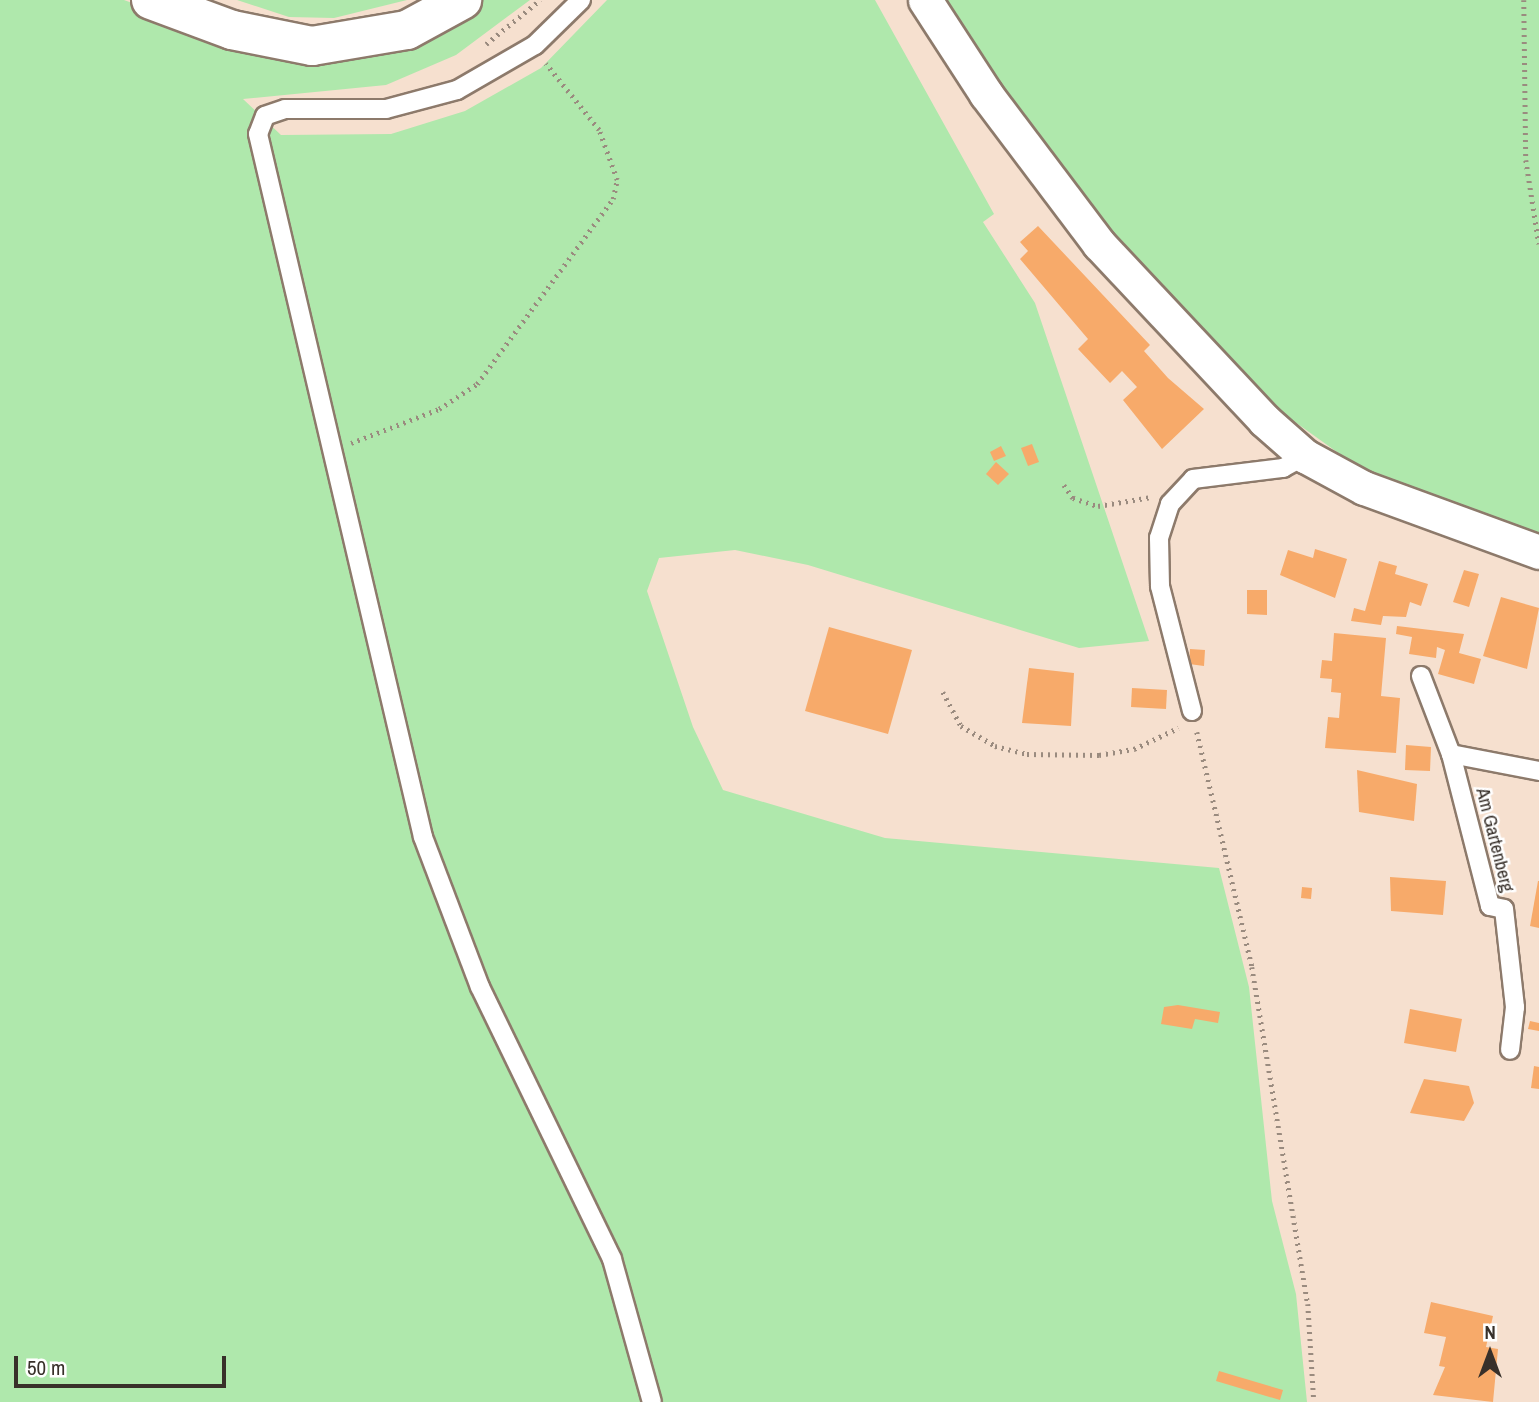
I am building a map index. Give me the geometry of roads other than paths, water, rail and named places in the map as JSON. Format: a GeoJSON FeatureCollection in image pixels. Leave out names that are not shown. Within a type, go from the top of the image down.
{"type":"FeatureCollection","features":[{"type":"Feature","properties":{"kind":"highway"},"geometry":{"type":"LineString","coordinates":[[151,0],[232,30],[312,46],[407,30],[463,0]]}},
{"type":"Feature","properties":{"kind":"highway"},"geometry":{"type":"LineString","coordinates":[[212,0],[281,25],[342,28],[427,0]]}},
{"type":"Feature","properties":{"kind":"street"},"geometry":{"type":"LineString","coordinates":[[925,0],[979,85],[1099,244],[1194,349],[1305,456],[1364,488],[1539,552]]}},
{"type":"Feature","properties":{"kind":"lane"},"geometry":{"type":"LineString","coordinates":[[581,0],[535,45],[475,81],[416,104],[285,109],[257,124],[423,837],[491,1012],[612,1259],[652,1402]]}},
{"type":"Feature","properties":{"kind":"lane"},"geometry":{"type":"LineString","coordinates":[[1192,711],[1160,586],[1159,538],[1172,501],[1193,480],[1283,468],[1305,456]]}},
{"type":"Feature","properties":{"kind":"lane","name":"Am Gartenberg"},"geometry":{"type":"LineString","coordinates":[[1421,676],[1451,754],[1490,906],[1504,909],[1515,1007],[1510,1050]]}},
{"type":"Feature","properties":{"kind":"lane","name":"Am Gartenberg"},"geometry":{"type":"LineString","coordinates":[[1451,754],[1539,771]]}}]}
